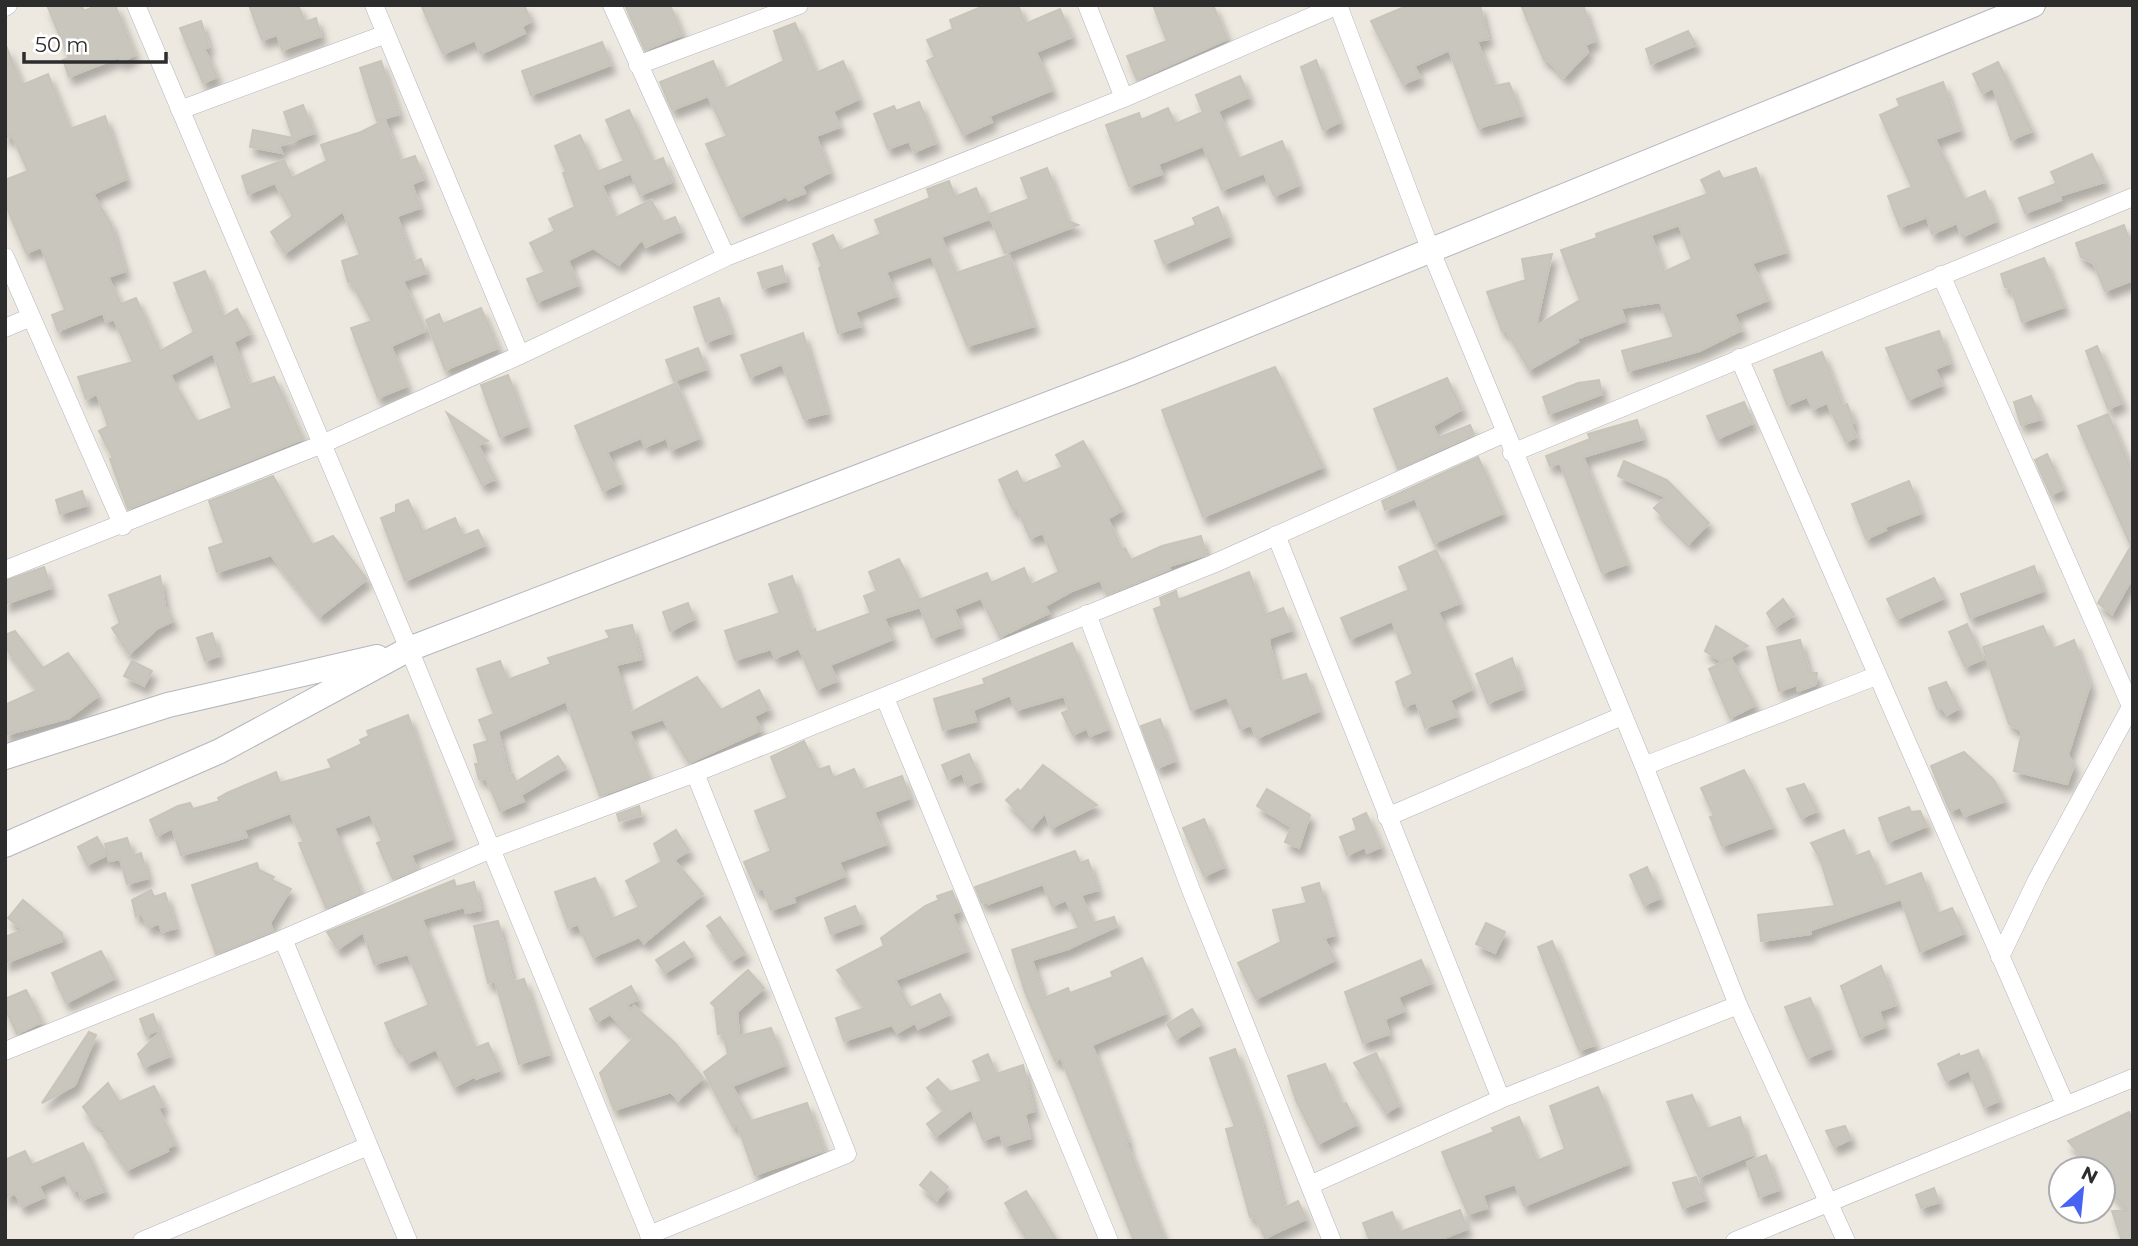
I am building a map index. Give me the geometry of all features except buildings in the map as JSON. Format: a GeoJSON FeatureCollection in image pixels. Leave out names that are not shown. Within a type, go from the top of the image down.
{"type":"FeatureCollection","features":[{"type":"Feature","properties":{"kind":"street"},"geometry":{"type":"LineString","coordinates":[[136,5],[320,445],[409,649],[651,1238],[847,1154],[695,773]]}},
{"type":"Feature","properties":{"kind":"street"},"geometry":{"type":"LineString","coordinates":[[374,5],[520,355]]}},
{"type":"Feature","properties":{"kind":"street"},"geometry":{"type":"LineString","coordinates":[[612,5],[726,257]]}},
{"type":"Feature","properties":{"kind":"street"},"geometry":{"type":"LineString","coordinates":[[638,65],[799,5]]}},
{"type":"Feature","properties":{"kind":"street"},"geometry":{"type":"LineString","coordinates":[[1087,5],[1124,98]]}},
{"type":"Feature","properties":{"kind":"street"},"geometry":{"type":"LineString","coordinates":[[5,570],[123,526],[320,445],[520,355],[726,257],[1124,98],[1338,5],[1431,251],[1738,1004],[1832,1204],[1846,1241]]}},
{"type":"Feature","properties":{"kind":"street"},"geometry":{"type":"LineString","coordinates":[[5,845],[220,751],[409,649],[1119,377],[2033,5]]}},
{"type":"Feature","properties":{"kind":"street"},"geometry":{"type":"LineString","coordinates":[[180,110],[386,34]]}},
{"type":"Feature","properties":{"kind":"street"},"geometry":{"type":"LineString","coordinates":[[1512,453],[2133,197]]}},
{"type":"Feature","properties":{"kind":"street"},"geometry":{"type":"LineString","coordinates":[[5,257],[123,526]]}},
{"type":"Feature","properties":{"kind":"street"},"geometry":{"type":"LineString","coordinates":[[1941,275],[2132,704],[2000,957]]}},
{"type":"Feature","properties":{"kind":"street"},"geometry":{"type":"LineString","coordinates":[[5,328],[31,317]]}},
{"type":"Feature","properties":{"kind":"street"},"geometry":{"type":"LineString","coordinates":[[1739,358],[1876,676],[2066,1104]]}},
{"type":"Feature","properties":{"kind":"street"},"geometry":{"type":"LineString","coordinates":[[5,1051],[283,939],[491,849],[885,698],[1213,564],[1505,433]]}},
{"type":"Feature","properties":{"kind":"street"},"geometry":{"type":"LineString","coordinates":[[1276,535],[1501,1099]]}},
{"type":"Feature","properties":{"kind":"street"},"geometry":{"type":"LineString","coordinates":[[1087,614],[1191,890],[1332,1241]]}},
{"type":"Feature","properties":{"kind":"street"},"geometry":{"type":"LineString","coordinates":[[5,757],[168,705],[409,649]]}},
{"type":"Feature","properties":{"kind":"street"},"geometry":{"type":"LineString","coordinates":[[1643,766],[1876,676]]}},
{"type":"Feature","properties":{"kind":"street"},"geometry":{"type":"LineString","coordinates":[[885,698],[1109,1241]]}},
{"type":"Feature","properties":{"kind":"street"},"geometry":{"type":"LineString","coordinates":[[1387,817],[1622,716]]}},
{"type":"Feature","properties":{"kind":"street"},"geometry":{"type":"LineString","coordinates":[[283,939],[408,1241]]}},
{"type":"Feature","properties":{"kind":"street"},"geometry":{"type":"LineString","coordinates":[[1310,1185],[1501,1099],[1738,1004]]}},
{"type":"Feature","properties":{"kind":"street"},"geometry":{"type":"LineString","coordinates":[[1735,1241],[1832,1204],[2133,1078]]}},
{"type":"Feature","properties":{"kind":"street"},"geometry":{"type":"LineString","coordinates":[[153,1239],[368,1146]]}}]}
